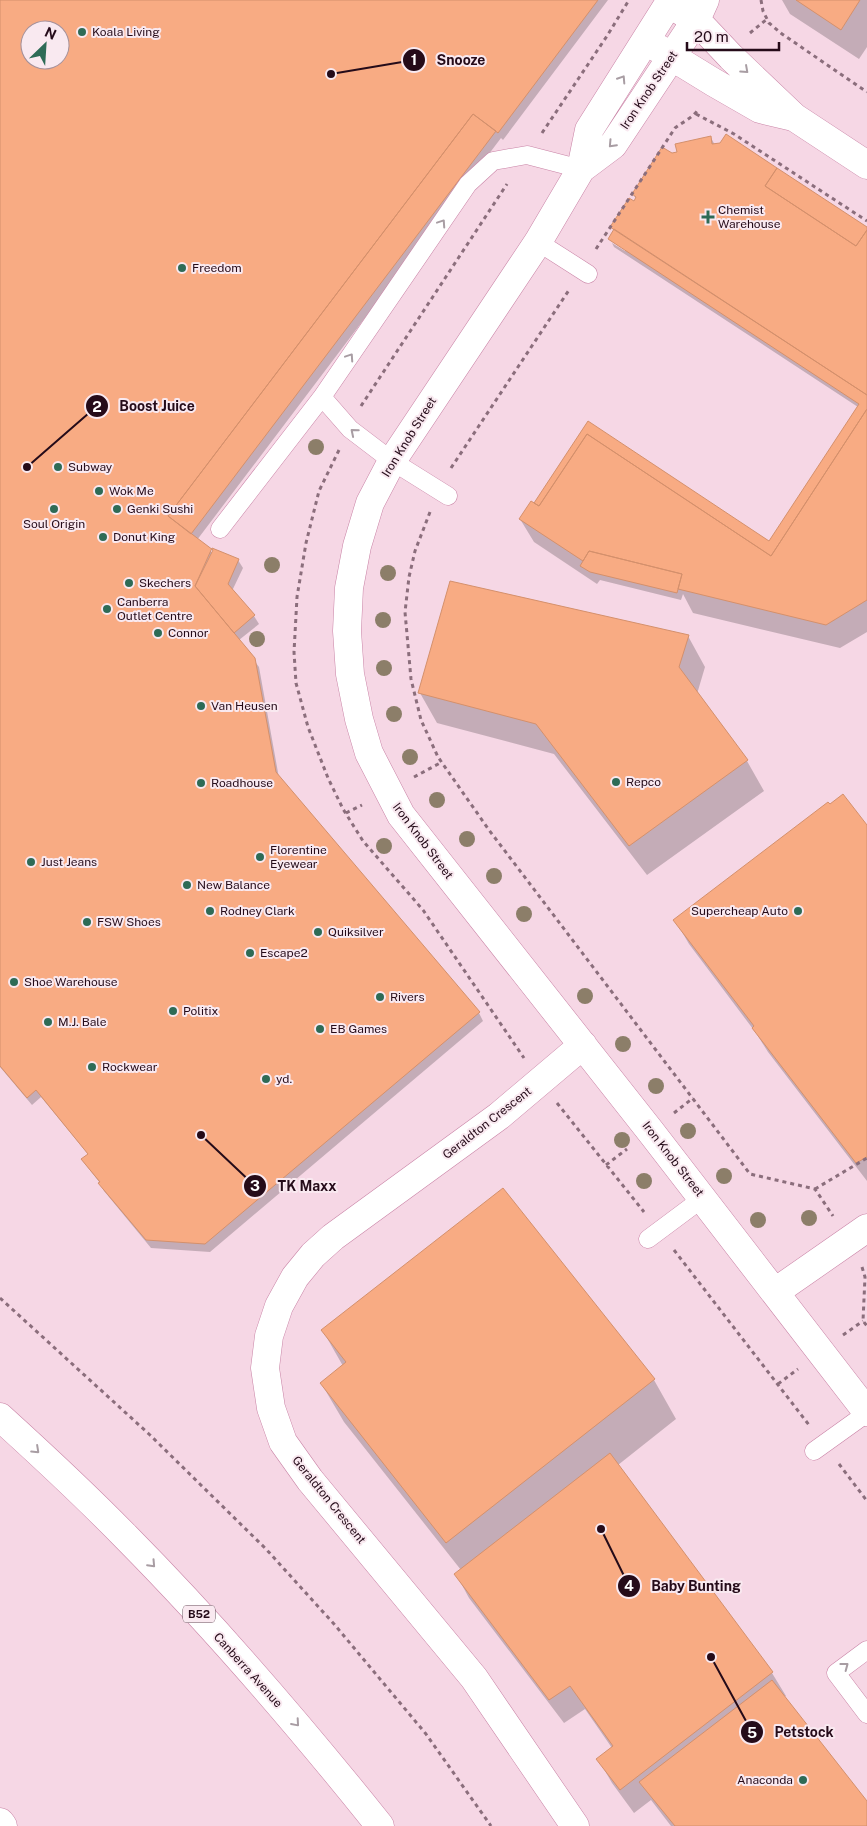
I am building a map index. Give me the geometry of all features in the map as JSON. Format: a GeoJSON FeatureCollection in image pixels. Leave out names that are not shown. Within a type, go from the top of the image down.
{"type":"FeatureCollection","features":[{"type":"Feature","properties":{"kind":"main road"},"geometry":{"type":"LineString","coordinates":[[670,2],[700,10],[732,57],[794,117],[867,164]]}},
{"type":"Feature","properties":{"kind":"main road","name":"Iron Knob Street"},"geometry":{"type":"LineString","coordinates":[[670,2],[589,130],[581,169],[538,242],[392,461],[370,503],[357,546],[349,588],[347,631],[350,674],[359,718],[369,753],[401,815],[584,1045],[867,1413]]}},
{"type":"Feature","properties":{"kind":"main road","name":"Iron Knob Street"},"geometry":{"type":"LineString","coordinates":[[581,169],[613,145],[700,10]]}},
{"type":"Feature","properties":{"kind":"main road"},"geometry":{"type":"LineString","coordinates":[[647,41],[760,109],[794,117]]}},
{"type":"Feature","properties":{"kind":"main road","name":"Geraldton Crescent"},"geometry":{"type":"LineString","coordinates":[[575,1826],[474,1678],[310,1480],[283,1442],[271,1408],[266,1368],[269,1336],[279,1306],[295,1277],[313,1255],[333,1237],[498,1116],[584,1045]]}},
{"type":"Feature","properties":{"kind":"main road"},"geometry":{"type":"LineString","coordinates":[[775,1292],[858,1234]]}},
{"type":"Feature","properties":{"kind":"main road","name":"Canberra Avenue"},"geometry":{"type":"LineString","coordinates":[[0,1417],[126,1537],[200,1616],[312,1742],[380,1826]]}},
{"type":"Feature","properties":{"kind":"main road"},"geometry":{"type":"LineString","coordinates":[[0,1822],[3,1826]]}},
{"type":"Feature","properties":{"kind":"lane"},"geometry":{"type":"LineString","coordinates":[[220,528],[322,397],[468,184],[493,161],[526,155],[581,169]]}},
{"type":"Feature","properties":{"kind":"lane"},"geometry":{"type":"LineString","coordinates":[[538,242],[585,272]]}},
{"type":"Feature","properties":{"kind":"lane"},"geometry":{"type":"LineString","coordinates":[[322,397],[350,429],[392,461],[443,493]]}},
{"type":"Feature","properties":{"kind":"lane"},"geometry":{"type":"LineString","coordinates":[[654,1235],[703,1198]]}},
{"type":"Feature","properties":{"kind":"lane"},"geometry":{"type":"LineString","coordinates":[[819,1448],[867,1413]]}},
{"type":"Feature","properties":{"kind":"lane"},"geometry":{"type":"LineString","coordinates":[[867,1650],[836,1673],[867,1714]]}},
{"type":"Feature","properties":{"kind":"path"},"geometry":{"type":"LineString","coordinates":[[629,0],[607,36],[363,402],[319,491],[306,543],[297,597],[294,652],[296,683],[308,727],[328,778],[343,809],[363,841],[423,910],[539,1082],[654,1235],[819,1448],[867,1501]]}},
{"type":"Feature","properties":{"kind":"path"},"geometry":{"type":"LineString","coordinates":[[761,0],[767,20],[782,34],[867,92]]}},
{"type":"Feature","properties":{"kind":"path"},"geometry":{"type":"LineString","coordinates":[[732,57],[751,32],[767,20]]}},
{"type":"Feature","properties":{"kind":"path"},"geometry":{"type":"LineString","coordinates":[[713,82],[696,114],[684,120],[675,128],[585,272],[448,473],[443,493],[415,551],[409,577],[405,612],[412,679],[421,720],[438,756],[489,830],[750,1174],[815,1189],[858,1234],[866,1285],[863,1321],[867,1326]]}},
{"type":"Feature","properties":{"kind":"path"},"geometry":{"type":"LineString","coordinates":[[696,114],[734,134],[867,221]]}},
{"type":"Feature","properties":{"kind":"path"},"geometry":{"type":"LineString","coordinates":[[815,1189],[867,1158]]}},
{"type":"Feature","properties":{"kind":"path"},"geometry":{"type":"LineString","coordinates":[[0,1298],[150,1435],[266,1549],[334,1624],[426,1734],[491,1826]]}},
{"type":"Feature","properties":{"kind":"building","name":"Canberra Outlet Centre"},"geometry":{"type":"Polygon","coordinates":[[[0,0],[598,0],[498,133],[473,114],[168,516],[213,550],[195,586],[255,658],[276,772],[480,1012],[205,1244],[146,1240],[98,1183],[100,1182],[81,1159],[88,1154],[36,1090],[27,1098],[0,1066],[0,0]]]}},
{"type":"Feature","properties":{"kind":"building"},"geometry":{"type":"Polygon","coordinates":[[[796,0],[860,0],[841,30],[796,0]]]}},
{"type":"Feature","properties":{"kind":"building"},"geometry":{"type":"Polygon","coordinates":[[[473,114],[496,131],[191,534],[168,516],[473,114]]]}},
{"type":"Feature","properties":{"kind":"building"},"geometry":{"type":"Polygon","coordinates":[[[726,134],[777,168],[765,186],[856,246],[867,230],[867,395],[610,227],[629,198],[634,201],[636,197],[632,194],[662,147],[672,153],[677,152],[675,144],[711,136],[712,144],[720,143],[726,134]]]}},
{"type":"Feature","properties":{"kind":"building"},"geometry":{"type":"Polygon","coordinates":[[[777,168],[867,227],[867,230],[856,246],[765,186],[777,168]]]}},
{"type":"Feature","properties":{"kind":"building"},"geometry":{"type":"Polygon","coordinates":[[[614,229],[867,395],[867,409],[771,556],[587,434],[539,506],[534,503],[588,421],[769,541],[859,404],[608,239],[614,229]]]}},
{"type":"Feature","properties":{"kind":"building"},"geometry":{"type":"Polygon","coordinates":[[[867,409],[867,600],[826,625],[678,589],[682,574],[589,551],[583,561],[519,519],[531,501],[539,506],[587,434],[771,556],[867,409]]]}},
{"type":"Feature","properties":{"kind":"building"},"geometry":{"type":"Polygon","coordinates":[[[212,548],[239,559],[228,584],[255,615],[234,633],[195,586],[212,548]]]}},
{"type":"Feature","properties":{"kind":"building"},"geometry":{"type":"Polygon","coordinates":[[[589,551],[682,574],[677,593],[590,572],[580,566],[589,551]]]}},
{"type":"Feature","properties":{"kind":"building"},"geometry":{"type":"Polygon","coordinates":[[[450,581],[689,635],[679,667],[748,760],[629,846],[536,724],[418,693],[450,581]]]}},
{"type":"Feature","properties":{"kind":"building"},"geometry":{"type":"Polygon","coordinates":[[[843,794],[867,825],[867,1157],[856,1163],[752,1028],[754,1026],[673,920],[828,802],[830,804],[843,794]]]}},
{"type":"Feature","properties":{"kind":"building"},"geometry":{"type":"Polygon","coordinates":[[[503,1188],[655,1379],[446,1543],[320,1383],[346,1362],[321,1330],[503,1188]]]}},
{"type":"Feature","properties":{"kind":"building"},"geometry":{"type":"Polygon","coordinates":[[[610,1453],[773,1672],[620,1790],[596,1759],[613,1746],[570,1686],[549,1700],[454,1574],[610,1453]]]}},
{"type":"Feature","properties":{"kind":"building"},"geometry":{"type":"Polygon","coordinates":[[[772,1680],[867,1801],[867,1826],[675,1826],[639,1782],[772,1680]]]}},
{"type":"Feature","properties":{"kind":"place","name":"Koala Living"},"geometry":{"type":"Point","coordinates":[82,32]}},
{"type":"Feature","properties":{"kind":"place","name":"Snooze"},"geometry":{"type":"Point","coordinates":[331,74]}},
{"type":"Feature","properties":{"kind":"place","name":"Chemist Warehouse"},"geometry":{"type":"Point","coordinates":[708,217]}},
{"type":"Feature","properties":{"kind":"place","name":"Freedom"},"geometry":{"type":"Point","coordinates":[182,268]}},
{"type":"Feature","properties":{"kind":"place","name":"Boost Juice"},"geometry":{"type":"Point","coordinates":[27,467]}},
{"type":"Feature","properties":{"kind":"place","name":"Subway"},"geometry":{"type":"Point","coordinates":[58,467]}},
{"type":"Feature","properties":{"kind":"place","name":"Wok Me"},"geometry":{"type":"Point","coordinates":[99,491]}},
{"type":"Feature","properties":{"kind":"place","name":"Soul Origin"},"geometry":{"type":"Point","coordinates":[54,509]}},
{"type":"Feature","properties":{"kind":"place","name":"Genki Sushi"},"geometry":{"type":"Point","coordinates":[117,509]}},
{"type":"Feature","properties":{"kind":"place","name":"Donut King"},"geometry":{"type":"Point","coordinates":[103,537]}},
{"type":"Feature","properties":{"kind":"place","name":"Skechers"},"geometry":{"type":"Point","coordinates":[129,583]}},
{"type":"Feature","properties":{"kind":"place","name":"Canberra Outlet Centre"},"geometry":{"type":"Point","coordinates":[107,609]}},
{"type":"Feature","properties":{"kind":"place","name":"Connor"},"geometry":{"type":"Point","coordinates":[158,633]}},
{"type":"Feature","properties":{"kind":"place","name":"Van Heusen"},"geometry":{"type":"Point","coordinates":[201,706]}},
{"type":"Feature","properties":{"kind":"place","name":"Repco"},"geometry":{"type":"Point","coordinates":[616,782]}},
{"type":"Feature","properties":{"kind":"place","name":"Roadhouse"},"geometry":{"type":"Point","coordinates":[201,783]}},
{"type":"Feature","properties":{"kind":"place","name":"Florentine Eyewear"},"geometry":{"type":"Point","coordinates":[260,857]}},
{"type":"Feature","properties":{"kind":"place","name":"Just Jeans"},"geometry":{"type":"Point","coordinates":[31,862]}},
{"type":"Feature","properties":{"kind":"place","name":"New Balance"},"geometry":{"type":"Point","coordinates":[187,885]}},
{"type":"Feature","properties":{"kind":"place","name":"Rodney Clark"},"geometry":{"type":"Point","coordinates":[210,911]}},
{"type":"Feature","properties":{"kind":"place","name":"Supercheap Auto"},"geometry":{"type":"Point","coordinates":[798,911]}},
{"type":"Feature","properties":{"kind":"place","name":"FSW Shoes"},"geometry":{"type":"Point","coordinates":[87,922]}},
{"type":"Feature","properties":{"kind":"place","name":"Quiksilver"},"geometry":{"type":"Point","coordinates":[318,932]}},
{"type":"Feature","properties":{"kind":"place","name":"Escape2"},"geometry":{"type":"Point","coordinates":[250,953]}},
{"type":"Feature","properties":{"kind":"place","name":"Shoe Warehouse"},"geometry":{"type":"Point","coordinates":[14,982]}},
{"type":"Feature","properties":{"kind":"place","name":"Rivers"},"geometry":{"type":"Point","coordinates":[380,997]}},
{"type":"Feature","properties":{"kind":"place","name":"Politix"},"geometry":{"type":"Point","coordinates":[173,1011]}},
{"type":"Feature","properties":{"kind":"place","name":"M.J. Bale"},"geometry":{"type":"Point","coordinates":[48,1022]}},
{"type":"Feature","properties":{"kind":"place","name":"EB Games"},"geometry":{"type":"Point","coordinates":[320,1029]}},
{"type":"Feature","properties":{"kind":"place","name":"Rockwear"},"geometry":{"type":"Point","coordinates":[92,1067]}},
{"type":"Feature","properties":{"kind":"place","name":"yd."},"geometry":{"type":"Point","coordinates":[266,1079]}},
{"type":"Feature","properties":{"kind":"place","name":"TK Maxx"},"geometry":{"type":"Point","coordinates":[201,1135]}},
{"type":"Feature","properties":{"kind":"place","name":"Baby Bunting"},"geometry":{"type":"Point","coordinates":[601,1529]}},
{"type":"Feature","properties":{"kind":"place","name":"Petstock"},"geometry":{"type":"Point","coordinates":[711,1657]}},
{"type":"Feature","properties":{"kind":"place","name":"Anaconda"},"geometry":{"type":"Point","coordinates":[803,1780]}}]}
